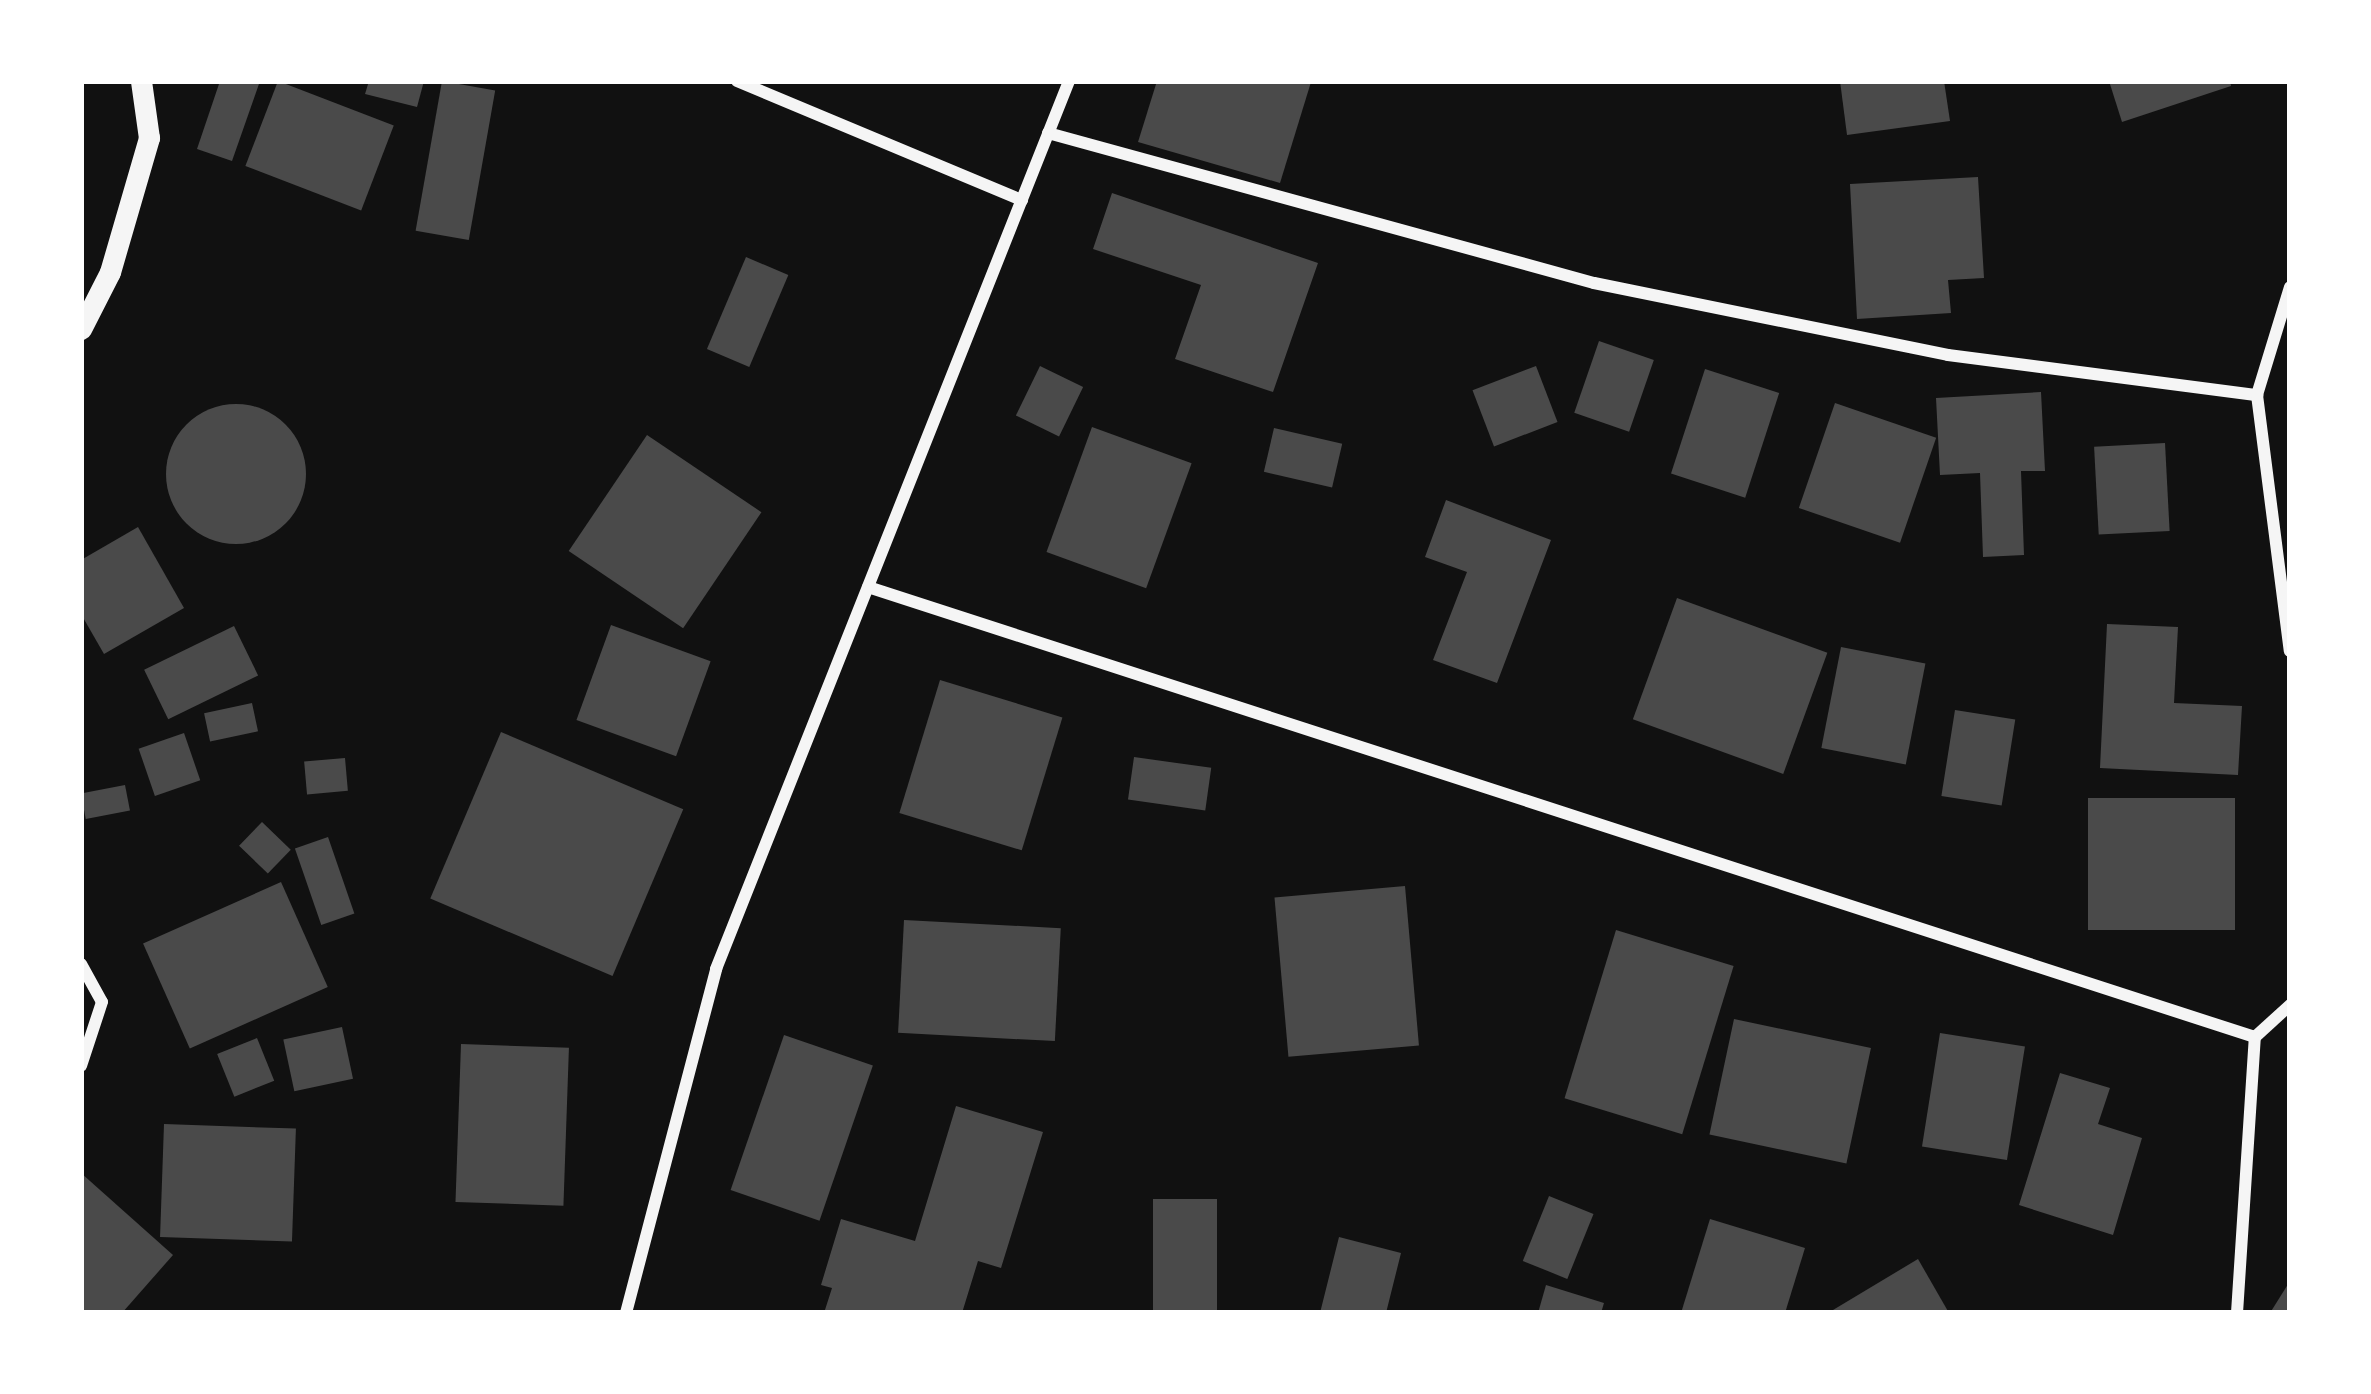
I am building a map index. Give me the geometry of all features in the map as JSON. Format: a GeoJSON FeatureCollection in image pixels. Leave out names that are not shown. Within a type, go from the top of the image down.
{"type":"FeatureCollection","features":[{"type":"Feature","properties":{"kind":"street"},"geometry":{"type":"LineString","coordinates":[[81,329],[110,272],[149,138],[141,81]]}},
{"type":"Feature","properties":{"kind":"street"},"geometry":{"type":"LineString","coordinates":[[736,81],[1022,200]]}},
{"type":"Feature","properties":{"kind":"street"},"geometry":{"type":"LineString","coordinates":[[626,1313],[716,968],[1069,81]]}},
{"type":"Feature","properties":{"kind":"street"},"geometry":{"type":"LineString","coordinates":[[1048,133],[1594,283],[1948,355],[2257,395]]}},
{"type":"Feature","properties":{"kind":"street"},"geometry":{"type":"LineString","coordinates":[[2290,287],[2257,395],[2290,652]]}},
{"type":"Feature","properties":{"kind":"street"},"geometry":{"type":"LineString","coordinates":[[868,587],[2255,1037]]}},
{"type":"Feature","properties":{"kind":"street"},"geometry":{"type":"LineString","coordinates":[[81,964],[102,1002],[81,1066]]}},
{"type":"Feature","properties":{"kind":"street"},"geometry":{"type":"LineString","coordinates":[[2237,1313],[2255,1037],[2290,1005]]}},
{"type":"Feature","properties":{"kind":"building"},"geometry":{"type":"Polygon","coordinates":[[[220,81],[260,81],[232,161],[197,149],[220,81]]]}},
{"type":"Feature","properties":{"kind":"building"},"geometry":{"type":"Polygon","coordinates":[[[278,81],[394,125],[361,210],[245,166],[278,81]]]}},
{"type":"Feature","properties":{"kind":"building"},"geometry":{"type":"Polygon","coordinates":[[[369,81],[424,81],[417,107],[365,94],[369,81]]]}},
{"type":"Feature","properties":{"kind":"building"},"geometry":{"type":"Polygon","coordinates":[[[442,81],[495,90],[469,240],[416,231],[442,81]]]}},
{"type":"Feature","properties":{"kind":"building"},"geometry":{"type":"Polygon","coordinates":[[[1157,81],[1311,82],[1280,183],[1138,142],[1157,81]]]}},
{"type":"Feature","properties":{"kind":"building"},"geometry":{"type":"Polygon","coordinates":[[[1840,81],[1944,81],[1950,121],[1847,135],[1840,81]]]}},
{"type":"Feature","properties":{"kind":"building"},"geometry":{"type":"Polygon","coordinates":[[[2109,81],[2230,81],[2231,86],[2122,122],[2109,81]]]}},
{"type":"Feature","properties":{"kind":"building"},"geometry":{"type":"Polygon","coordinates":[[[1978,177],[1984,278],[1948,280],[1951,313],[1857,319],[1850,184],[1978,177]]]}},
{"type":"Feature","properties":{"kind":"building"},"geometry":{"type":"Polygon","coordinates":[[[1112,193],[1318,263],[1273,392],[1175,359],[1201,285],[1093,249],[1112,193]]]}},
{"type":"Feature","properties":{"kind":"building"},"geometry":{"type":"Polygon","coordinates":[[[746,257],[788,275],[749,367],[707,349],[746,257]]]}},
{"type":"Feature","properties":{"kind":"building"},"geometry":{"type":"Polygon","coordinates":[[[1599,341],[1654,360],[1629,432],[1574,413],[1599,341]]]}},
{"type":"Feature","properties":{"kind":"building"},"geometry":{"type":"Polygon","coordinates":[[[1040,366],[1083,387],[1059,436],[1016,415],[1040,366]]]}},
{"type":"Feature","properties":{"kind":"building"},"geometry":{"type":"Polygon","coordinates":[[[1536,366],[1558,422],[1494,446],[1473,390],[1536,366]]]}},
{"type":"Feature","properties":{"kind":"building"},"geometry":{"type":"Polygon","coordinates":[[[1705,369],[1779,393],[1745,498],[1671,474],[1705,369]]]}},
{"type":"Feature","properties":{"kind":"building"},"geometry":{"type":"Polygon","coordinates":[[[2041,392],[2045,471],[2021,471],[2024,555],[1983,557],[1980,473],[1940,475],[1936,398],[2041,392]]]}},
{"type":"Feature","properties":{"kind":"building"},"geometry":{"type":"Polygon","coordinates":[[[1835,403],[1936,438],[1900,543],[1799,508],[1835,403]]]}},
{"type":"Feature","properties":{"kind":"building"},"geometry":{"type":"Polygon","coordinates":[[[236,404],[263,409],[286,424],[301,447],[306,474],[301,501],[286,524],[263,539],[236,544],[209,539],[186,524],[171,501],[166,474],[171,447],[186,424],[209,409],[236,404]]]}},
{"type":"Feature","properties":{"kind":"building"},"geometry":{"type":"Polygon","coordinates":[[[1092,427],[1192,463],[1146,588],[1047,552],[1092,427]]]}},
{"type":"Feature","properties":{"kind":"building"},"geometry":{"type":"Polygon","coordinates":[[[1274,428],[1342,444],[1332,488],[1264,472],[1274,428]]]}},
{"type":"Feature","properties":{"kind":"building"},"geometry":{"type":"Polygon","coordinates":[[[647,435],[761,512],[683,628],[569,551],[647,435]]]}},
{"type":"Feature","properties":{"kind":"building"},"geometry":{"type":"Polygon","coordinates":[[[2165,443],[2170,531],[2099,535],[2094,447],[2165,443]]]}},
{"type":"Feature","properties":{"kind":"building"},"geometry":{"type":"Polygon","coordinates":[[[1446,500],[1551,540],[1497,683],[1433,660],[1467,572],[1425,557],[1446,500]]]}},
{"type":"Feature","properties":{"kind":"building"},"geometry":{"type":"Polygon","coordinates":[[[138,527],[184,608],[104,654],[81,614],[81,560],[138,527]]]}},
{"type":"Feature","properties":{"kind":"building"},"geometry":{"type":"Polygon","coordinates":[[[1677,598],[1827,653],[1783,774],[1633,719],[1677,598]]]}},
{"type":"Feature","properties":{"kind":"building"},"geometry":{"type":"Polygon","coordinates":[[[2107,624],[2178,627],[2174,703],[2242,706],[2238,775],[2100,768],[2107,624]]]}},
{"type":"Feature","properties":{"kind":"building"},"geometry":{"type":"Polygon","coordinates":[[[611,625],[711,661],[676,756],[576,720],[611,625]]]}},
{"type":"Feature","properties":{"kind":"building"},"geometry":{"type":"Polygon","coordinates":[[[234,626],[258,675],[168,719],[144,670],[234,626]]]}},
{"type":"Feature","properties":{"kind":"building"},"geometry":{"type":"Polygon","coordinates":[[[1841,647],[1925,663],[1906,765],[1821,748],[1841,647]]]}},
{"type":"Feature","properties":{"kind":"building"},"geometry":{"type":"Polygon","coordinates":[[[940,680],[1062,717],[1022,850],[899,813],[940,680]]]}},
{"type":"Feature","properties":{"kind":"building"},"geometry":{"type":"Polygon","coordinates":[[[252,703],[258,731],[210,742],[204,713],[252,703]]]}},
{"type":"Feature","properties":{"kind":"building"},"geometry":{"type":"Polygon","coordinates":[[[1955,710],[2015,720],[2002,805],[1941,796],[1955,710]]]}},
{"type":"Feature","properties":{"kind":"building"},"geometry":{"type":"Polygon","coordinates":[[[501,732],[683,809],[613,976],[430,899],[501,732]]]}},
{"type":"Feature","properties":{"kind":"building"},"geometry":{"type":"Polygon","coordinates":[[[184,733],[200,780],[155,796],[139,749],[184,733]]]}},
{"type":"Feature","properties":{"kind":"building"},"geometry":{"type":"Polygon","coordinates":[[[1134,757],[1211,768],[1205,810],[1128,800],[1134,757]]]}},
{"type":"Feature","properties":{"kind":"building"},"geometry":{"type":"Polygon","coordinates":[[[345,758],[348,791],[307,794],[304,762],[345,758]]]}},
{"type":"Feature","properties":{"kind":"building"},"geometry":{"type":"Polygon","coordinates":[[[125,785],[130,811],[86,819],[81,794],[125,785]]]}},
{"type":"Feature","properties":{"kind":"building"},"geometry":{"type":"Polygon","coordinates":[[[2088,798],[2235,798],[2235,930],[2088,930],[2088,798]]]}},
{"type":"Feature","properties":{"kind":"building"},"geometry":{"type":"Polygon","coordinates":[[[262,822],[291,850],[268,874],[239,846],[262,822]]]}},
{"type":"Feature","properties":{"kind":"building"},"geometry":{"type":"Polygon","coordinates":[[[328,837],[354,914],[321,925],[295,848],[328,837]]]}},
{"type":"Feature","properties":{"kind":"building"},"geometry":{"type":"Polygon","coordinates":[[[281,882],[328,987],[190,1048],[143,943],[281,882]]]}},
{"type":"Feature","properties":{"kind":"building"},"geometry":{"type":"Polygon","coordinates":[[[1405,886],[1419,1045],[1288,1057],[1274,897],[1405,886]]]}},
{"type":"Feature","properties":{"kind":"building"},"geometry":{"type":"Polygon","coordinates":[[[904,920],[1061,928],[1055,1041],[898,1033],[904,920]]]}},
{"type":"Feature","properties":{"kind":"building"},"geometry":{"type":"Polygon","coordinates":[[[1616,930],[1734,966],[1682,1134],[1565,1098],[1616,930]]]}},
{"type":"Feature","properties":{"kind":"building"},"geometry":{"type":"Polygon","coordinates":[[[1734,1019],[1871,1048],[1846,1164],[1709,1134],[1734,1019]]]}},
{"type":"Feature","properties":{"kind":"building"},"geometry":{"type":"Polygon","coordinates":[[[342,1027],[353,1079],[294,1091],[283,1039],[342,1027]]]}},
{"type":"Feature","properties":{"kind":"building"},"geometry":{"type":"Polygon","coordinates":[[[1940,1033],[2025,1046],[2007,1160],[1922,1147],[1940,1033]]]}},
{"type":"Feature","properties":{"kind":"building"},"geometry":{"type":"Polygon","coordinates":[[[784,1035],[873,1066],[819,1221],[731,1190],[784,1035]]]}},
{"type":"Feature","properties":{"kind":"building"},"geometry":{"type":"Polygon","coordinates":[[[257,1038],[274,1081],[234,1097],[217,1054],[257,1038]]]}},
{"type":"Feature","properties":{"kind":"building"},"geometry":{"type":"Polygon","coordinates":[[[461,1044],[569,1048],[563,1206],[455,1202],[461,1044]]]}},
{"type":"Feature","properties":{"kind":"building"},"geometry":{"type":"Polygon","coordinates":[[[2060,1073],[2110,1088],[2098,1124],[2142,1138],[2113,1235],[2019,1205],[2060,1073]]]}},
{"type":"Feature","properties":{"kind":"building"},"geometry":{"type":"Polygon","coordinates":[[[956,1106],[1043,1132],[1001,1268],[978,1261],[962,1313],[824,1313],[832,1288],[821,1285],[841,1219],[915,1241],[956,1106]]]}},
{"type":"Feature","properties":{"kind":"building"},"geometry":{"type":"Polygon","coordinates":[[[164,1124],[296,1129],[292,1242],[160,1237],[164,1124]]]}},
{"type":"Feature","properties":{"kind":"building"},"geometry":{"type":"Polygon","coordinates":[[[81,1173],[173,1255],[122,1313],[81,1311],[81,1173]]]}},
{"type":"Feature","properties":{"kind":"building"},"geometry":{"type":"Polygon","coordinates":[[[1549,1196],[1594,1214],[1567,1279],[1523,1261],[1549,1196]]]}},
{"type":"Feature","properties":{"kind":"building"},"geometry":{"type":"Polygon","coordinates":[[[1153,1199],[1217,1199],[1217,1312],[1153,1312],[1153,1199]]]}},
{"type":"Feature","properties":{"kind":"building"},"geometry":{"type":"Polygon","coordinates":[[[1710,1219],[1805,1248],[1785,1313],[1681,1313],[1710,1219]]]}},
{"type":"Feature","properties":{"kind":"building"},"geometry":{"type":"Polygon","coordinates":[[[1339,1237],[1401,1253],[1386,1313],[1320,1313],[1339,1237]]]}},
{"type":"Feature","properties":{"kind":"building"},"geometry":{"type":"Polygon","coordinates":[[[1918,1259],[1949,1313],[1828,1313],[1918,1259]]]}},
{"type":"Feature","properties":{"kind":"building"},"geometry":{"type":"Polygon","coordinates":[[[2290,1281],[2290,1313],[2270,1313],[2290,1281]]]}},
{"type":"Feature","properties":{"kind":"building"},"geometry":{"type":"Polygon","coordinates":[[[1546,1285],[1604,1303],[1601,1313],[1538,1313],[1546,1285]]]}}]}
